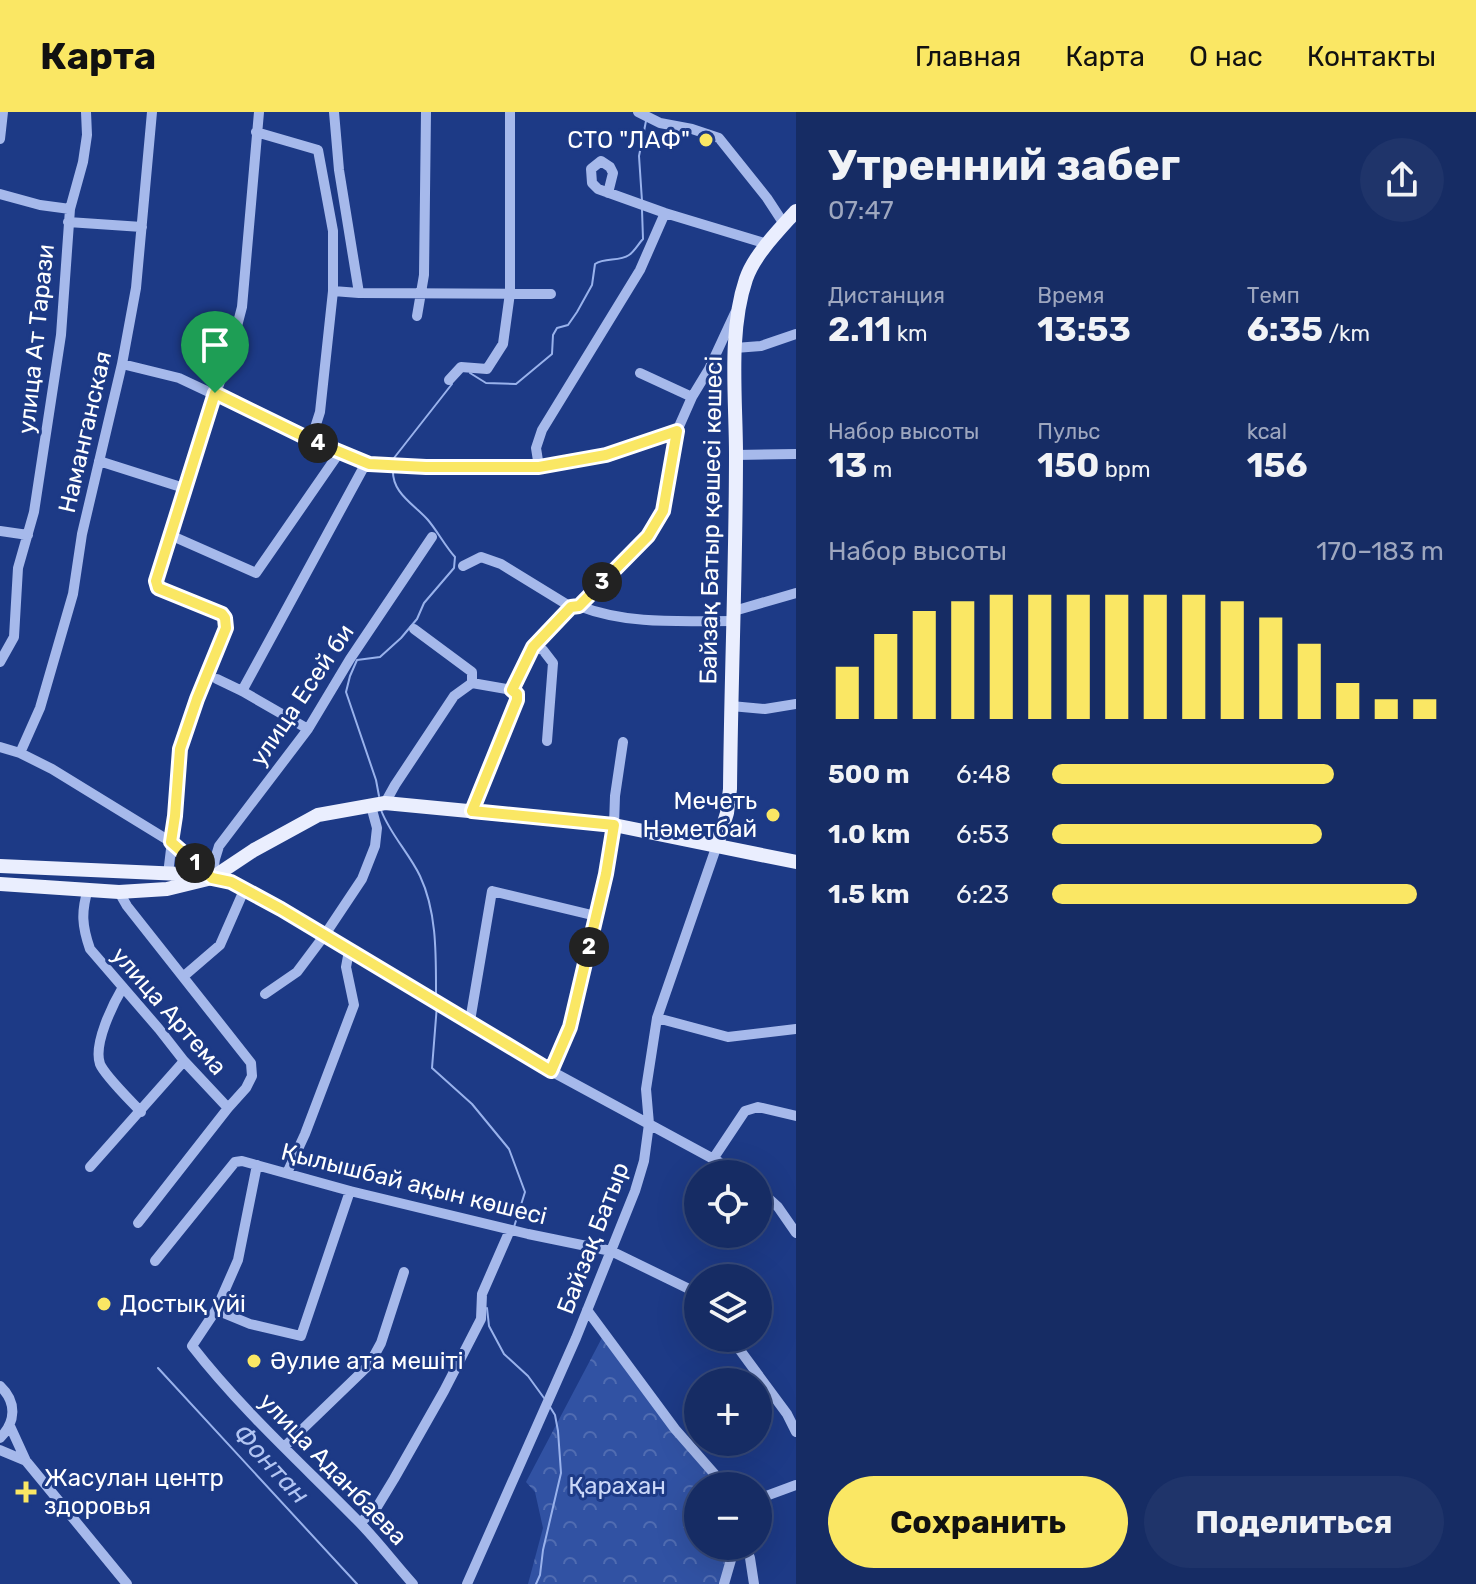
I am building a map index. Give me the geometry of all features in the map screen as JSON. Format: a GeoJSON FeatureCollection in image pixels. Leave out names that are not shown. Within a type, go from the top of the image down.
{"type":"FeatureCollection","features":[{"type":"Feature","properties":{"kind":"main road","name":"Байзақ Батыр қөшесі көшесі"},"geometry":{"type":"LineString","coordinates":[[717,845],[727,813],[730,789],[738,307],[747,275],[767,244],[796,211]]}},
{"type":"Feature","properties":{"kind":"main road"},"geometry":{"type":"LineString","coordinates":[[212,878],[204,875],[6,866],[5,884],[119,892],[167,889],[212,878],[254,850],[318,815],[378,805],[614,825],[796,862]]}},
{"type":"Feature","properties":{"kind":"street"},"geometry":{"type":"LineString","coordinates":[[0,139],[3,112]]}},
{"type":"Feature","properties":{"kind":"street","name":"улица Ат Тарази"},"geometry":{"type":"LineString","coordinates":[[0,662],[14,637],[18,568],[34,512],[61,335],[68,222],[87,135],[86,112]]}},
{"type":"Feature","properties":{"kind":"street","name":"Наманганская"},"geometry":{"type":"LineString","coordinates":[[20,753],[40,708],[73,594],[82,534],[122,364],[136,288],[152,112]]}},
{"type":"Feature","properties":{"kind":"street"},"geometry":{"type":"LineString","coordinates":[[168,874],[180,749],[226,628],[222,614],[158,588],[156,584],[242,307],[259,112]]}},
{"type":"Feature","properties":{"kind":"street"},"geometry":{"type":"LineString","coordinates":[[334,112],[339,170],[359,293]]}},
{"type":"Feature","properties":{"kind":"street"},"geometry":{"type":"LineString","coordinates":[[417,316],[424,275],[426,112]]}},
{"type":"Feature","properties":{"kind":"street"},"geometry":{"type":"LineString","coordinates":[[449,380],[461,367],[487,369],[503,344],[510,293],[510,112]]}},
{"type":"Feature","properties":{"kind":"street"},"geometry":{"type":"LineString","coordinates":[[638,112],[660,123],[719,138],[784,224]]}},
{"type":"Feature","properties":{"kind":"street"},"geometry":{"type":"LineString","coordinates":[[256,132],[318,150],[333,231],[333,291],[320,412],[311,440]]}},
{"type":"Feature","properties":{"kind":"street"},"geometry":{"type":"LineString","coordinates":[[608,193],[767,244]]}},
{"type":"Feature","properties":{"kind":"street"},"geometry":{"type":"LineString","coordinates":[[0,194],[70,209]]}},
{"type":"Feature","properties":{"kind":"street"},"geometry":{"type":"LineString","coordinates":[[539,467],[536,448],[542,430],[640,270],[665,213]]}},
{"type":"Feature","properties":{"kind":"street"},"geometry":{"type":"LineString","coordinates":[[68,222],[142,227]]}},
{"type":"Feature","properties":{"kind":"street"},"geometry":{"type":"LineString","coordinates":[[333,291],[551,294]]}},
{"type":"Feature","properties":{"kind":"street"},"geometry":{"type":"LineString","coordinates":[[512,690],[533,647],[648,536],[663,511],[677,431],[738,307]]}},
{"type":"Feature","properties":{"kind":"street"},"geometry":{"type":"LineString","coordinates":[[714,358],[796,334]]}},
{"type":"Feature","properties":{"kind":"street"},"geometry":{"type":"LineString","coordinates":[[122,364],[179,378],[366,463],[539,467],[606,455],[677,431]]}},
{"type":"Feature","properties":{"kind":"street"},"geometry":{"type":"LineString","coordinates":[[640,373],[692,397]]}},
{"type":"Feature","properties":{"kind":"street"},"geometry":{"type":"LineString","coordinates":[[170,535],[256,573],[339,453]]}},
{"type":"Feature","properties":{"kind":"street"},"geometry":{"type":"LineString","coordinates":[[736,455],[796,454]]}},
{"type":"Feature","properties":{"kind":"street"},"geometry":{"type":"LineString","coordinates":[[99,461],[184,488]]}},
{"type":"Feature","properties":{"kind":"street"},"geometry":{"type":"LineString","coordinates":[[242,691],[366,463]]}},
{"type":"Feature","properties":{"kind":"street"},"geometry":{"type":"LineString","coordinates":[[0,531],[28,535]]}},
{"type":"Feature","properties":{"kind":"street","name":"улица Есей би"},"geometry":{"type":"LineString","coordinates":[[212,878],[219,846],[308,729],[350,659],[432,537]]}},
{"type":"Feature","properties":{"kind":"street"},"geometry":{"type":"LineString","coordinates":[[463,566],[481,557],[501,564],[575,606],[617,617],[652,620],[733,616],[796,593]]}},
{"type":"Feature","properties":{"kind":"street"},"geometry":{"type":"LineString","coordinates":[[414,629],[472,672],[472,683]]}},
{"type":"Feature","properties":{"kind":"street"},"geometry":{"type":"LineString","coordinates":[[533,647],[543,650],[553,663],[547,741]]}},
{"type":"Feature","properties":{"kind":"street"},"geometry":{"type":"LineString","coordinates":[[217,679],[308,729]]}},
{"type":"Feature","properties":{"kind":"street"},"geometry":{"type":"LineString","coordinates":[[265,994],[297,972],[362,879],[375,846],[378,805],[395,785],[454,696],[472,683],[512,690],[517,694],[517,700],[472,811]]}},
{"type":"Feature","properties":{"kind":"street"},"geometry":{"type":"LineString","coordinates":[[731,706],[765,709],[796,704]]}},
{"type":"Feature","properties":{"kind":"street"},"geometry":{"type":"LineString","coordinates":[[551,1071],[570,1027],[596,916],[614,825],[623,742]]}},
{"type":"Feature","properties":{"kind":"street"},"geometry":{"type":"LineString","coordinates":[[0,747],[52,769],[171,842],[212,878],[245,888],[551,1071],[713,1159],[745,1111],[758,1107],[796,1116]]}},
{"type":"Feature","properties":{"kind":"street","name":"Байзақ Батыр"},"geometry":{"type":"LineString","coordinates":[[467,1584],[587,1310],[635,1191],[644,1161],[649,1124],[646,1089],[657,1018],[717,845]]}},
{"type":"Feature","properties":{"kind":"street"},"geometry":{"type":"LineString","coordinates":[[184,976],[220,945],[245,888]]}},
{"type":"Feature","properties":{"kind":"street","name":"улица Артема"},"geometry":{"type":"LineString","coordinates":[[88,889],[83,908],[84,935],[90,949],[184,1061],[228,1108]]}},
{"type":"Feature","properties":{"kind":"street"},"geometry":{"type":"LineString","coordinates":[[470,1021],[492,891],[596,916]]}},
{"type":"Feature","properties":{"kind":"street"},"geometry":{"type":"LineString","coordinates":[[119,892],[251,1063],[252,1076],[246,1088],[138,1223]]}},
{"type":"Feature","properties":{"kind":"street"},"geometry":{"type":"LineString","coordinates":[[287,1173],[354,1005],[346,967],[349,951]]}},
{"type":"Feature","properties":{"kind":"street"},"geometry":{"type":"LineString","coordinates":[[123,987],[108,1012],[99,1060],[141,1112]]}},
{"type":"Feature","properties":{"kind":"street"},"geometry":{"type":"LineString","coordinates":[[657,1018],[728,1037],[796,1029]]}},
{"type":"Feature","properties":{"kind":"street"},"geometry":{"type":"LineString","coordinates":[[90,1167],[184,1061]]}},
{"type":"Feature","properties":{"kind":"street","name":"Қылышбай ақын көшесі"},"geometry":{"type":"LineString","coordinates":[[155,1261],[235,1162],[242,1161],[350,1191],[611,1251],[684,1287]]}},
{"type":"Feature","properties":{"kind":"street"},"geometry":{"type":"LineString","coordinates":[[257,1165],[238,1260],[216,1310],[250,1324],[301,1336],[350,1191]]}},
{"type":"Feature","properties":{"kind":"street"},"geometry":{"type":"LineString","coordinates":[[772,1202],[796,1233]]}},
{"type":"Feature","properties":{"kind":"street"},"geometry":{"type":"LineString","coordinates":[[360,1523],[377,1507],[394,1479],[481,1319],[482,1294],[510,1230]]}},
{"type":"Feature","properties":{"kind":"street"},"geometry":{"type":"LineString","coordinates":[[284,1447],[369,1365],[381,1343],[404,1272]]}},
{"type":"Feature","properties":{"kind":"street","name":"улица Аданбаева"},"geometry":{"type":"LineString","coordinates":[[216,1310],[192,1346],[212,1372],[360,1523],[413,1584]]}},
{"type":"Feature","properties":{"kind":"street"},"geometry":{"type":"LineString","coordinates":[[587,1310],[675,1429],[713,1472]]}},
{"type":"Feature","properties":{"kind":"street"},"geometry":{"type":"LineString","coordinates":[[741,1352],[787,1414],[796,1432]]}},
{"type":"Feature","properties":{"kind":"street"},"geometry":{"type":"LineString","coordinates":[[0,1386],[13,1407],[10,1426],[0,1438]]}},
{"type":"Feature","properties":{"kind":"street"},"geometry":{"type":"LineString","coordinates":[[10,1426],[26,1461],[127,1584]]}},
{"type":"Feature","properties":{"kind":"street"},"geometry":{"type":"LineString","coordinates":[[0,1450],[26,1461]]}},
{"type":"Feature","properties":{"kind":"street"},"geometry":{"type":"LineString","coordinates":[[772,1494],[796,1485]]}},
{"type":"Feature","properties":{"kind":"street"},"geometry":{"type":"LineString","coordinates":[[724,1584],[731,1560]]}},
{"type":"Feature","properties":{"kind":"street"},"geometry":{"type":"LineString","coordinates":[[750,1560],[754,1584]]}},
{"type":"Feature","properties":{"kind":"green space","name":"Қарахан"},"geometry":{"type":"Polygon","coordinates":[[[604,1334],[684,1436],[684,1456],[700,1456],[712,1472],[684,1472],[684,1560],[728,1560],[720,1584],[528,1584],[543,1528],[535,1492],[526,1482],[604,1334]]]}},
{"type":"Feature","properties":{"kind":"waterway"},"geometry":{"type":"LineString","coordinates":[[642,201],[639,156],[646,121]]}},
{"type":"Feature","properties":{"kind":"waterway"},"geometry":{"type":"LineString","coordinates":[[470,373],[486,383],[516,384],[552,354],[553,335],[557,328],[568,325],[577,312],[592,285],[595,264],[625,257],[643,239],[642,210]]}},
{"type":"Feature","properties":{"kind":"waterway"},"geometry":{"type":"LineString","coordinates":[[393,462],[452,384]]}},
{"type":"Feature","properties":{"kind":"waterway"},"geometry":{"type":"LineString","coordinates":[[379,796],[346,692],[350,676],[357,660],[380,657],[401,638],[417,619],[424,603],[454,568],[455,557],[428,520],[404,497],[393,477],[393,468]]}},
{"type":"Feature","properties":{"kind":"waterway"},"geometry":{"type":"LineString","coordinates":[[381,810],[426,890],[434,934],[436,995]]}},
{"type":"Feature","properties":{"kind":"waterway"},"geometry":{"type":"LineString","coordinates":[[437,1005],[432,1068],[472,1104],[509,1149],[525,1192],[514,1227]]}},
{"type":"Feature","properties":{"kind":"waterway"},"geometry":{"type":"LineString","coordinates":[[487,1308],[489,1326],[504,1354],[528,1376],[544,1398]]}},
{"type":"Feature","properties":{"kind":"waterway","name":"Фонтан"},"geometry":{"type":"LineString","coordinates":[[158,1368],[357,1584]]}},
{"type":"Feature","properties":{"kind":"waterway"},"geometry":{"type":"LineString","coordinates":[[536,1584],[561,1473],[558,1431],[550,1407]]}},
{"type":"Feature","properties":{"kind":"place","name":"СТО \"ЛАФ\""},"geometry":{"type":"Point","coordinates":[706,140]}},
{"type":"Feature","properties":{"kind":"place","name":"Мечеть Нәметбай"},"geometry":{"type":"Point","coordinates":[773,815]}},
{"type":"Feature","properties":{"kind":"place","name":"Достық үйі"},"geometry":{"type":"Point","coordinates":[104,1304]}},
{"type":"Feature","properties":{"kind":"place","name":"Әулие ата мешіті"},"geometry":{"type":"Point","coordinates":[254,1361]}},
{"type":"Feature","properties":{"kind":"place","name":"Жасулан центр здоровья"},"geometry":{"type":"Point","coordinates":[26,1492]}},
{"type":"Feature","properties":{"kind":"route"},"geometry":{"type":"LineString","coordinates":[[215,393],[311,440],[369,464],[539,467],[606,455],[677,431],[663,511],[648,536],[579,606],[571,607],[533,647],[512,690],[517,694],[517,700],[472,811],[614,825],[606,874],[570,1027],[551,1071],[245,888],[212,878],[171,842],[180,749],[226,628],[222,614],[158,588],[156,581],[215,393]]}}]}
